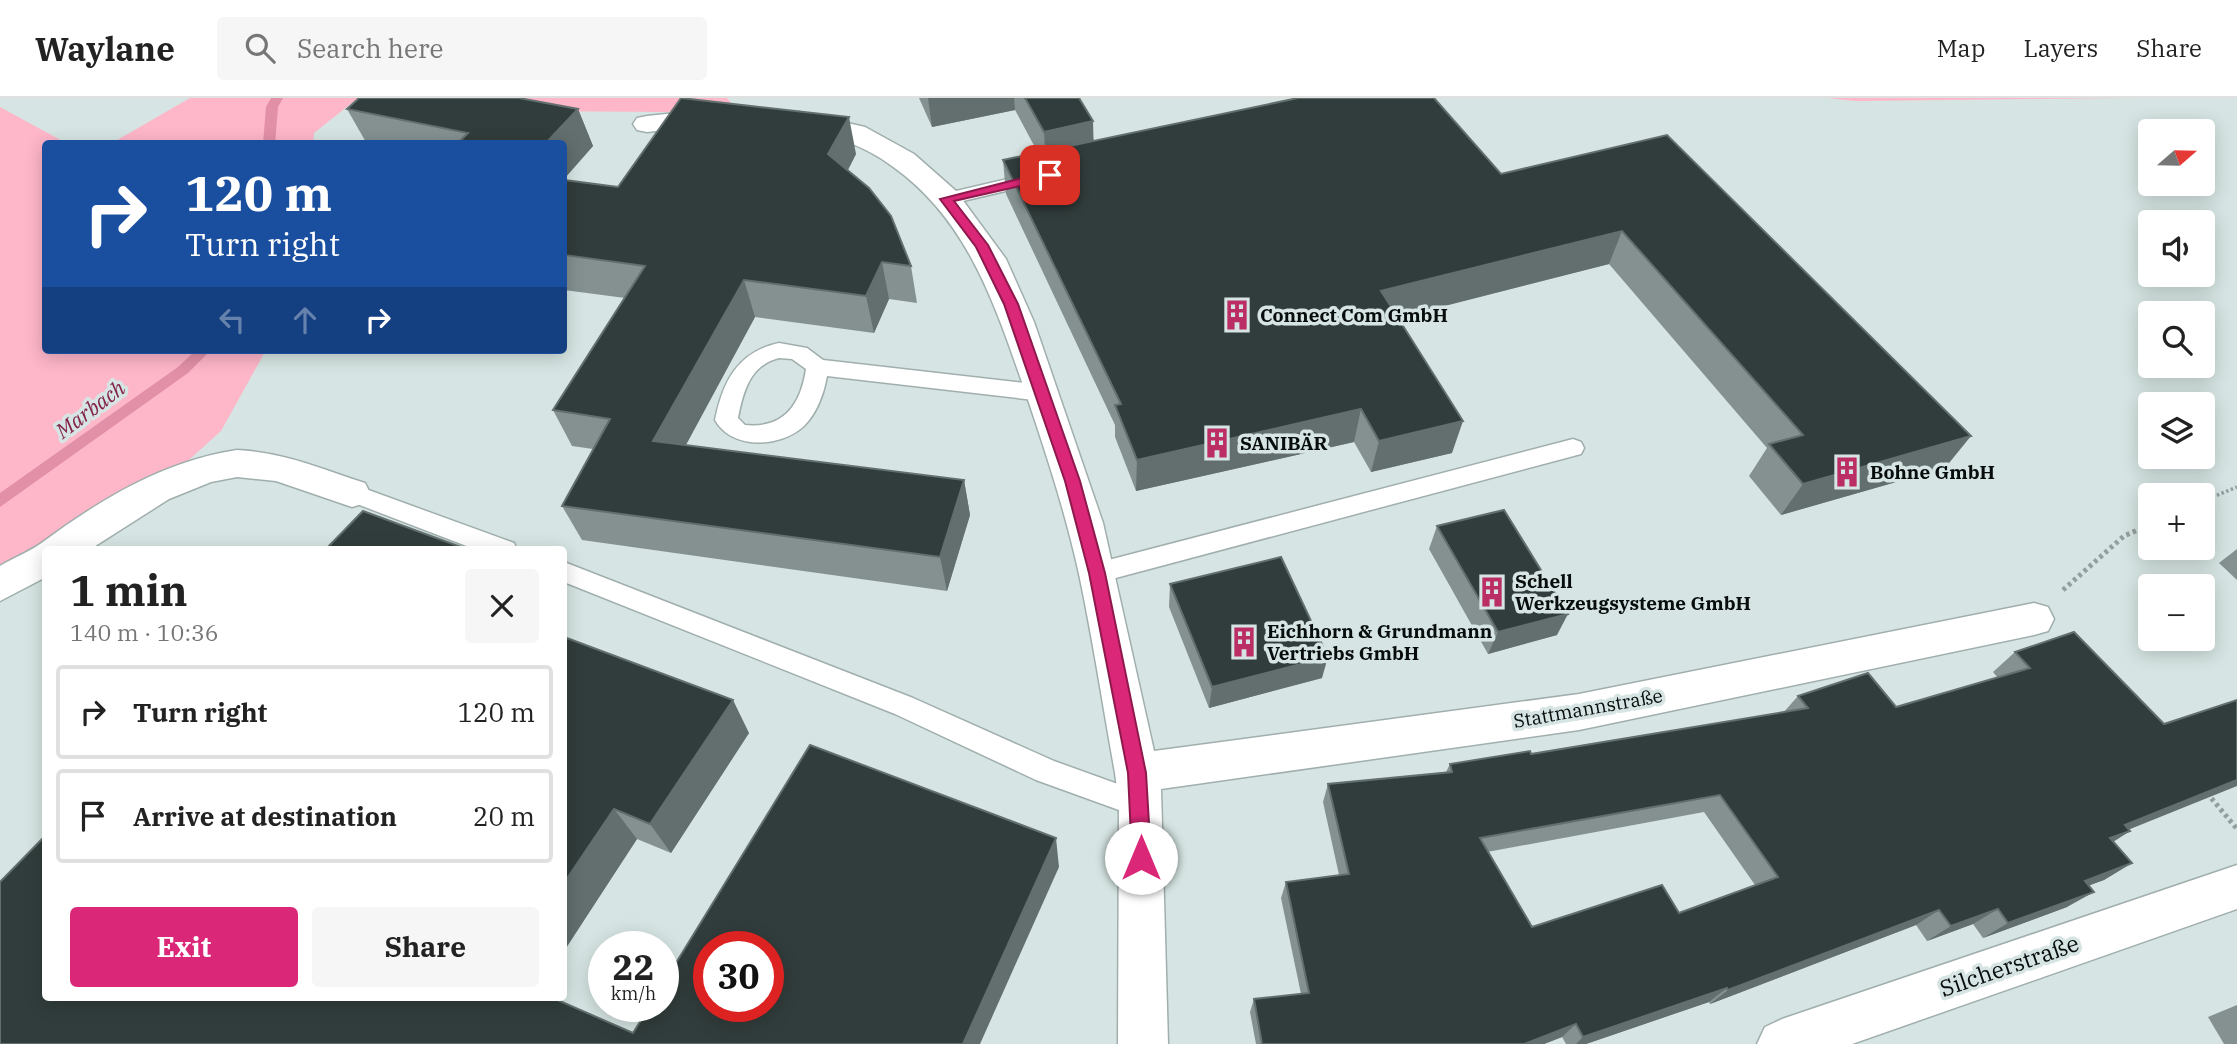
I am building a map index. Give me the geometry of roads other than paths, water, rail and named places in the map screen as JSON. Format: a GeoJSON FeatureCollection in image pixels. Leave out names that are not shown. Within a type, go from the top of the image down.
{"type":"FeatureCollection","features":[{"type":"Feature","properties":{"kind":"street"},"geometry":{"type":"LineString","coordinates":[[647,124],[702,117],[759,116],[851,129],[889,148],[946,199],[988,257],[1011,304],[1043,393],[1072,481],[1097,573],[1139,789],[1143,1044]]}},
{"type":"Feature","properties":{"kind":"street"},"geometry":{"type":"LineString","coordinates":[[65,546],[150,494],[204,467],[264,465],[352,493]]}},
{"type":"Feature","properties":{"kind":"street"},"geometry":{"type":"LineString","coordinates":[[0,585],[42,559]]}},
{"type":"Feature","properties":{"kind":"street","name":"Stattmannstraße"},"geometry":{"type":"LineString","coordinates":[[1139,789],[1579,712],[2034,619]]}},
{"type":"Feature","properties":{"kind":"street","name":"Silcherstraße"},"geometry":{"type":"LineString","coordinates":[[1782,1044],[2237,887]]}},
{"type":"Feature","properties":{"kind":"lane"},"geometry":{"type":"LineString","coordinates":[[946,199],[1054,174]]}},
{"type":"Feature","properties":{"kind":"lane"},"geometry":{"type":"LineString","coordinates":[[817,367],[816,383],[797,419],[779,430],[756,434],[737,431],[726,419],[730,400],[742,372],[761,355],[786,349],[807,355],[817,367],[1043,393]]}},
{"type":"Feature","properties":{"kind":"lane"},"geometry":{"type":"LineString","coordinates":[[1097,573],[1573,448]]}},
{"type":"Feature","properties":{"kind":"lane"},"geometry":{"type":"LineString","coordinates":[[352,493],[494,546]]}},
{"type":"Feature","properties":{"kind":"lane"},"geometry":{"type":"LineString","coordinates":[[567,573],[904,706],[1045,771],[1139,789]]}},
{"type":"Feature","properties":{"kind":"waterway","name":"Marbach"},"geometry":{"type":"LineString","coordinates":[[269,140],[272,107],[277,98]]}},
{"type":"Feature","properties":{"kind":"waterway","name":"Marbach"},"geometry":{"type":"LineString","coordinates":[[0,501],[183,370],[200,354]]}},
{"type":"Feature","properties":{"kind":"place","name":"Connect Com GmbH"},"geometry":{"type":"Point","coordinates":[1237,315]}},
{"type":"Feature","properties":{"kind":"place","name":"SANIBÄR"},"geometry":{"type":"Point","coordinates":[1217,443]}},
{"type":"Feature","properties":{"kind":"place","name":"Bohne GmbH"},"geometry":{"type":"Point","coordinates":[1847,472]}},
{"type":"Feature","properties":{"kind":"place","name":"Schell Werkzeugsysteme GmbH"},"geometry":{"type":"Point","coordinates":[1492,592]}},
{"type":"Feature","properties":{"kind":"place","name":"Eichhorn & Grundmann Vertriebs GmbH"},"geometry":{"type":"Point","coordinates":[1244,642]}}]}
